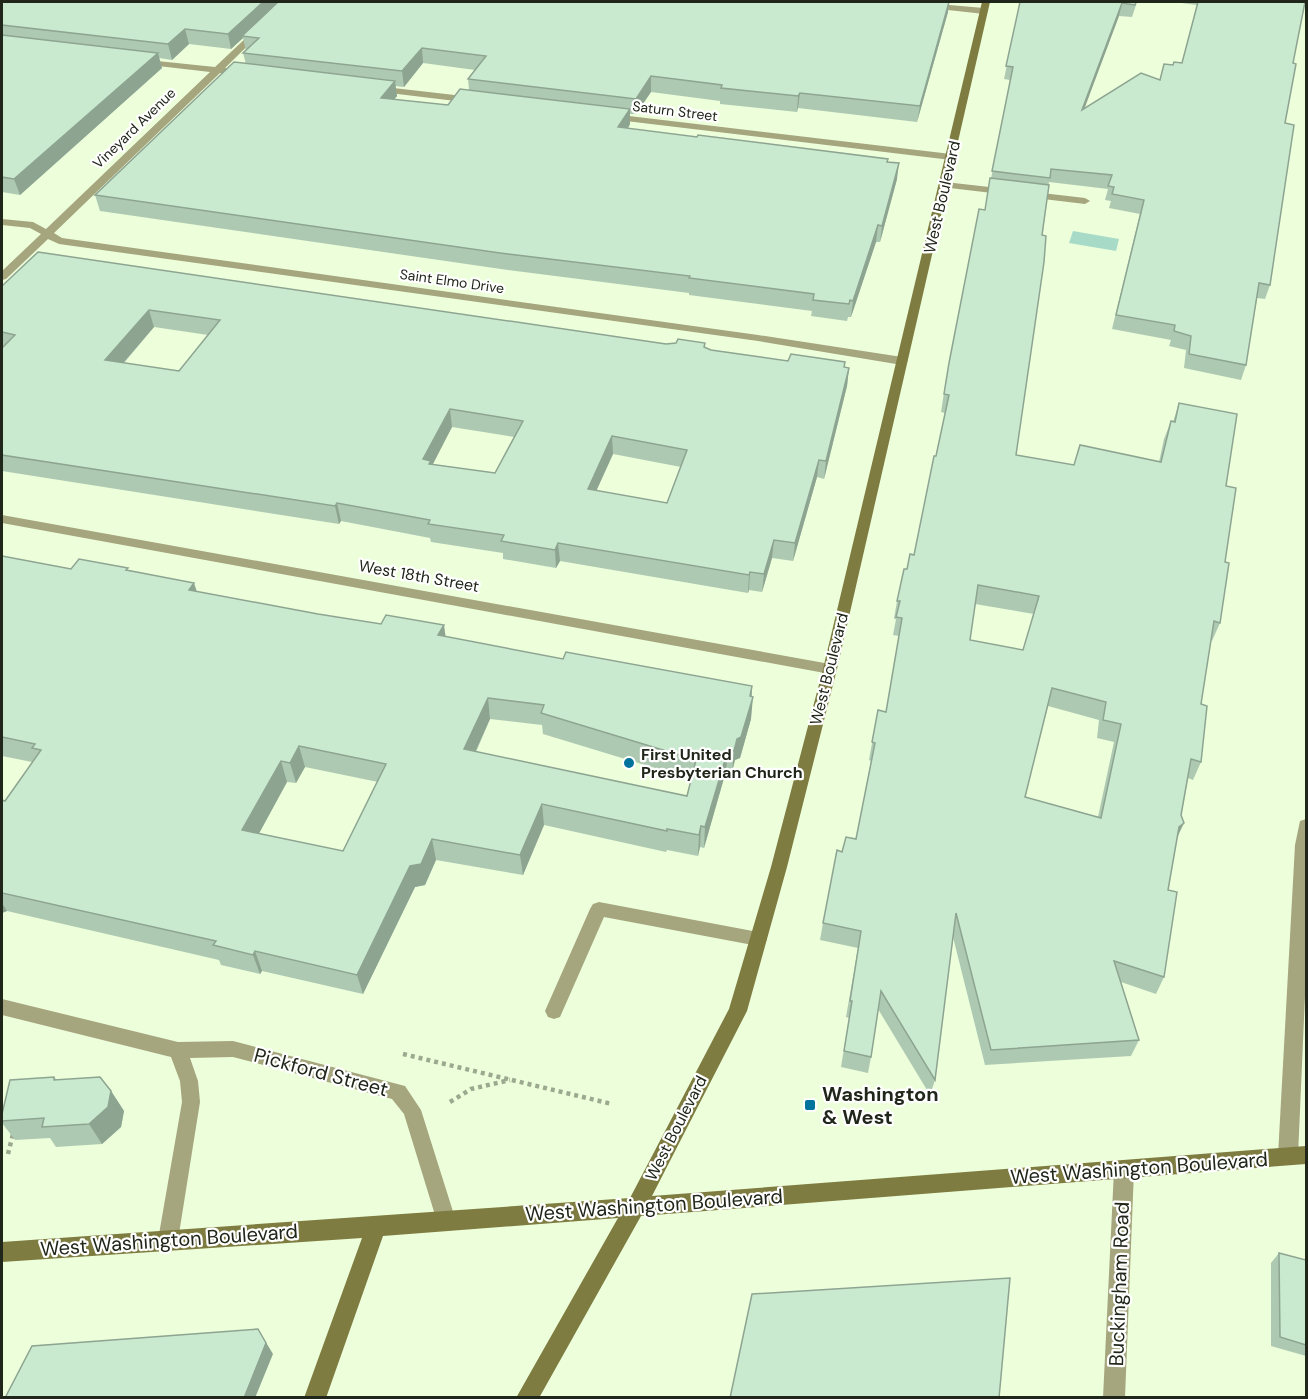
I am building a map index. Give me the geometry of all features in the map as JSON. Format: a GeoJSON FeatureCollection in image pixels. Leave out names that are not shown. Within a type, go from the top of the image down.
{"type":"FeatureCollection","features":[{"type":"Feature","properties":{"kind":"street","name":"Vineyard Avenue"},"geometry":{"type":"LineString","coordinates":[[2,277],[214,69],[288,2]]}},
{"type":"Feature","properties":{"kind":"street"},"geometry":{"type":"LineString","coordinates":[[894,2],[985,6]]}},
{"type":"Feature","properties":{"kind":"street","name":"West Boulevard"},"geometry":{"type":"LineString","coordinates":[[527,1398],[636,1206],[738,1011],[830,669],[985,6]]}},
{"type":"Feature","properties":{"kind":"street"},"geometry":{"type":"LineString","coordinates":[[129,59],[256,74]]}},
{"type":"Feature","properties":{"kind":"street"},"geometry":{"type":"LineString","coordinates":[[362,87],[479,101]]}},
{"type":"Feature","properties":{"kind":"street","name":"Saturn Street"},"geometry":{"type":"LineString","coordinates":[[597,115],[951,157]]}},
{"type":"Feature","properties":{"kind":"street"},"geometry":{"type":"LineString","coordinates":[[945,185],[1085,201]]}},
{"type":"Feature","properties":{"kind":"street","name":"Saint Elmo Drive"},"geometry":{"type":"LineString","coordinates":[[2,222],[33,225],[59,241],[902,361]]}},
{"type":"Feature","properties":{"kind":"street","name":"West 18th Street"},"geometry":{"type":"LineString","coordinates":[[2,519],[830,669]]}},
{"type":"Feature","properties":{"kind":"street"},"geometry":{"type":"LineString","coordinates":[[1297,1156],[1294,1062],[1303,845],[1306,826]]}},
{"type":"Feature","properties":{"kind":"street"},"geometry":{"type":"LineString","coordinates":[[554,1011],[599,909],[758,939]]}},
{"type":"Feature","properties":{"kind":"street","name":"Pickford Street"},"geometry":{"type":"LineString","coordinates":[[2,1007],[178,1050],[233,1049],[398,1092],[412,1110],[446,1221]]}},
{"type":"Feature","properties":{"kind":"street"},"geometry":{"type":"LineString","coordinates":[[168,1240],[191,1102],[189,1080],[178,1050]]}},
{"type":"Feature","properties":{"kind":"street","name":"West Washington Boulevard"},"geometry":{"type":"LineString","coordinates":[[2,1252],[376,1227],[1297,1156]]}},
{"type":"Feature","properties":{"kind":"street","name":"Buckingham Road"},"geometry":{"type":"LineString","coordinates":[[1114,1398],[1124,1170]]}},
{"type":"Feature","properties":{"kind":"street"},"geometry":{"type":"LineString","coordinates":[[315,1398],[376,1227]]}},
{"type":"Feature","properties":{"kind":"path"},"geometry":{"type":"LineString","coordinates":[[403,1054],[612,1104]]}},
{"type":"Feature","properties":{"kind":"path"},"geometry":{"type":"LineString","coordinates":[[450,1102],[471,1089],[514,1080]]}},
{"type":"Feature","properties":{"kind":"path"},"geometry":{"type":"LineString","coordinates":[[8,1154],[15,1124]]}},
{"type":"Feature","properties":{"kind":"shaded area"},"geometry":{"type":"Polygon","coordinates":[[[1073,231],[1119,239],[1116,251],[1069,243],[1073,231]]]}},
{"type":"Feature","properties":{"kind":"building"},"geometry":{"type":"Polygon","coordinates":[[[2,2],[263,2],[228,34],[185,29],[168,44],[2,25],[2,2]]]}},
{"type":"Feature","properties":{"kind":"building"},"geometry":{"type":"Polygon","coordinates":[[[278,2],[949,2],[920,106],[800,93],[798,96],[721,88],[722,85],[651,76],[636,99],[468,79],[486,56],[422,48],[402,71],[243,53],[259,38],[242,36],[278,2]]]}},
{"type":"Feature","properties":{"kind":"building"},"geometry":{"type":"Polygon","coordinates":[[[1020,2],[1136,2],[1135,5],[1122,3],[1082,110],[1141,73],[1160,80],[1164,64],[1182,63],[1198,2],[1305,2],[1293,63],[1296,64],[1285,123],[1294,125],[1270,285],[1259,283],[1246,365],[1189,354],[1191,336],[1174,331],[1175,325],[1116,315],[1144,200],[1112,194],[1114,187],[1108,186],[1112,175],[1051,169],[1050,178],[992,171],[1013,67],[1006,66],[1020,2]]]}},
{"type":"Feature","properties":{"kind":"building"},"geometry":{"type":"Polygon","coordinates":[[[2,35],[158,53],[14,179],[2,177],[2,35]]]}},
{"type":"Feature","properties":{"kind":"building"},"geometry":{"type":"Polygon","coordinates":[[[234,62],[395,81],[381,98],[448,105],[460,89],[630,109],[618,127],[888,159],[887,162],[899,163],[882,226],[878,225],[853,301],[850,300],[849,304],[813,300],[814,294],[689,278],[690,276],[500,253],[95,195],[234,62]]]}},
{"type":"Feature","properties":{"kind":"building"},"geometry":{"type":"Polygon","coordinates":[[[990,178],[1049,185],[1042,235],[1046,236],[1044,262],[1016,455],[1074,465],[1080,445],[1161,462],[1171,421],[1175,422],[1179,403],[1237,414],[1226,486],[1236,488],[1225,562],[1229,563],[1220,623],[1214,621],[1201,704],[1207,706],[1201,762],[1191,759],[1181,815],[1184,823],[1179,827],[1168,890],[1177,892],[1164,977],[1114,961],[1139,1040],[991,1050],[956,913],[935,1080],[881,991],[871,1057],[844,1051],[861,931],[823,923],[837,850],[842,852],[846,837],[856,839],[875,743],[872,742],[878,710],[886,712],[902,618],[896,617],[900,601],[897,601],[904,569],[907,569],[910,554],[914,555],[949,395],[944,394],[949,363],[979,209],[985,210],[990,178]],[[978,585],[970,640],[1023,650],[1039,596],[978,585]],[[1052,688],[1025,797],[1101,818],[1121,724],[1103,720],[1106,702],[1052,688]]]}},
{"type":"Feature","properties":{"kind":"building"},"geometry":{"type":"Polygon","coordinates":[[[38,252],[666,344],[676,343],[678,339],[705,343],[704,347],[711,350],[788,361],[791,354],[845,362],[844,367],[849,368],[826,461],[819,460],[795,543],[774,540],[764,574],[750,572],[749,575],[558,543],[555,550],[501,541],[504,535],[428,524],[430,520],[337,503],[335,506],[2,455],[2,348],[15,335],[2,332],[2,286],[38,252]],[[149,310],[105,360],[179,371],[220,320],[149,310]],[[450,409],[423,459],[431,461],[429,464],[495,473],[523,421],[450,409]],[[612,436],[588,489],[667,503],[687,450],[612,436]]]}},
{"type":"Feature","properties":{"kind":"building"},"geometry":{"type":"Polygon","coordinates":[[[2,556],[71,569],[79,559],[194,583],[189,590],[318,614],[381,624],[386,615],[444,625],[438,635],[563,659],[566,652],[752,686],[750,696],[753,697],[741,737],[737,739],[734,751],[728,750],[705,827],[701,826],[699,835],[667,829],[667,831],[542,804],[520,855],[432,839],[421,864],[410,866],[357,975],[255,951],[253,955],[213,945],[216,941],[2,893],[2,800],[5,801],[41,750],[32,748],[35,744],[2,737],[2,556]],[[488,698],[464,749],[687,796],[696,760],[541,713],[544,705],[488,698]],[[299,746],[290,763],[281,761],[242,830],[343,851],[386,764],[299,746]]]}},
{"type":"Feature","properties":{"kind":"building"},"geometry":{"type":"Polygon","coordinates":[[[54,1077],[54,1080],[100,1077],[111,1091],[108,1107],[89,1124],[42,1127],[44,1118],[2,1121],[10,1080],[54,1077]]]}},
{"type":"Feature","properties":{"kind":"building"},"geometry":{"type":"Polygon","coordinates":[[[1279,1253],[1306,1260],[1306,1345],[1280,1337],[1279,1253]]]}},
{"type":"Feature","properties":{"kind":"building"},"geometry":{"type":"Polygon","coordinates":[[[1010,1278],[999,1398],[730,1398],[752,1294],[1010,1278]]]}},
{"type":"Feature","properties":{"kind":"building"},"geometry":{"type":"Polygon","coordinates":[[[258,1329],[266,1343],[244,1398],[5,1398],[32,1346],[258,1329]]]}},
{"type":"Feature","properties":{"kind":"place","name":"First United Presbyterian Church"},"geometry":{"type":"Point","coordinates":[629,763]}},
{"type":"Feature","properties":{"kind":"place","name":"Washington & West"},"geometry":{"type":"Point","coordinates":[810,1105]}}]}
